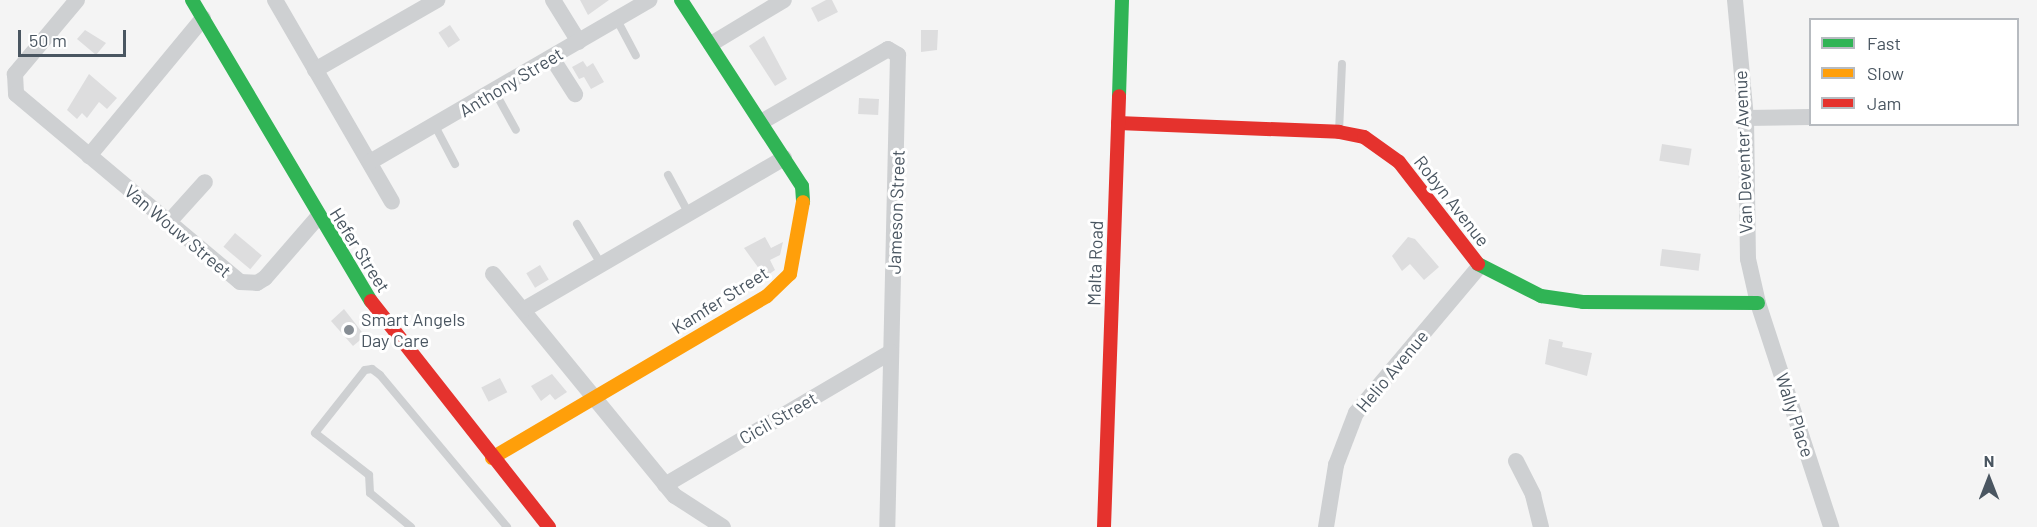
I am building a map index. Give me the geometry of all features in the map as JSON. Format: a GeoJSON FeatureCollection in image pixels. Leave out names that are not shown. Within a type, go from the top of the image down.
{"type":"FeatureCollection","features":[{"type":"Feature","properties":{"kind":"street","name":"Van Wouw Street"},"geometry":{"type":"LineString","coordinates":[[77,0],[15,74],[13,84],[16,94],[233,279],[250,284],[265,278],[318,217]]}},
{"type":"Feature","properties":{"kind":"street","name":"Hefer Street"},"geometry":{"type":"LineString","coordinates":[[192,0],[318,217],[378,312],[549,527]]}},
{"type":"Feature","properties":{"kind":"street"},"geometry":{"type":"LineString","coordinates":[[275,0],[392,202]]}},
{"type":"Feature","properties":{"kind":"street"},"geometry":{"type":"LineString","coordinates":[[315,70],[437,0]]}},
{"type":"Feature","properties":{"kind":"street"},"geometry":{"type":"LineString","coordinates":[[553,0],[579,42]]}},
{"type":"Feature","properties":{"kind":"street","name":"Anthony Street"},"geometry":{"type":"LineString","coordinates":[[370,162],[495,92],[650,0]]}},
{"type":"Feature","properties":{"kind":"street","name":"Kamfer Street"},"geometry":{"type":"LineString","coordinates":[[492,458],[767,296],[787,279],[805,198],[802,186],[763,121],[681,0]]}},
{"type":"Feature","properties":{"kind":"street"},"geometry":{"type":"LineString","coordinates":[[711,44],[784,0]]}},
{"type":"Feature","properties":{"kind":"street","name":"Malta Road"},"geometry":{"type":"LineString","coordinates":[[1104,527],[1122,0]]}},
{"type":"Feature","properties":{"kind":"street","name":"Van Deventer Avenue"},"geometry":{"type":"LineString","coordinates":[[1735,0],[1746,118],[1746,237],[1758,303]]}},
{"type":"Feature","properties":{"kind":"street"},"geometry":{"type":"LineString","coordinates":[[89,156],[203,18]]}},
{"type":"Feature","properties":{"kind":"street","name":"Jameson Street"},"geometry":{"type":"LineString","coordinates":[[763,121],[888,49],[897,53],[900,69],[887,527]]}},
{"type":"Feature","properties":{"kind":"street"},"geometry":{"type":"LineString","coordinates":[[552,58],[575,94]]}},
{"type":"Feature","properties":{"kind":"street"},"geometry":{"type":"LineString","coordinates":[[1746,118],[1809,117]]}},
{"type":"Feature","properties":{"kind":"street","name":"Robyn Avenue"},"geometry":{"type":"LineString","coordinates":[[1118,123],[1339,132],[1364,137],[1389,152],[1480,266],[1556,300],[1758,303]]}},
{"type":"Feature","properties":{"kind":"street"},"geometry":{"type":"LineString","coordinates":[[523,310],[784,158]]}},
{"type":"Feature","properties":{"kind":"street"},"geometry":{"type":"LineString","coordinates":[[168,223],[205,182]]}},
{"type":"Feature","properties":{"kind":"street","name":"Helio Avenue"},"geometry":{"type":"LineString","coordinates":[[1326,527],[1336,465],[1356,413],[1480,266]]}},
{"type":"Feature","properties":{"kind":"street"},"geometry":{"type":"LineString","coordinates":[[493,274],[665,485],[684,504],[723,527]]}},
{"type":"Feature","properties":{"kind":"street","name":"Wally Place"},"geometry":{"type":"LineString","coordinates":[[1758,303],[1831,527]]}},
{"type":"Feature","properties":{"kind":"street","name":"Cicil Street"},"geometry":{"type":"LineString","coordinates":[[665,485],[891,352]]}},
{"type":"Feature","properties":{"kind":"street"},"geometry":{"type":"LineString","coordinates":[[1516,461],[1533,495],[1541,527]]}},
{"type":"Feature","properties":{"kind":"lane"},"geometry":{"type":"LineString","coordinates":[[617,20],[636,54]]}},
{"type":"Feature","properties":{"kind":"lane"},"geometry":{"type":"LineString","coordinates":[[1339,132],[1342,64]]}},
{"type":"Feature","properties":{"kind":"lane"},"geometry":{"type":"LineString","coordinates":[[495,92],[516,130]]}},
{"type":"Feature","properties":{"kind":"lane"},"geometry":{"type":"LineString","coordinates":[[435,126],[455,164]]}},
{"type":"Feature","properties":{"kind":"lane"},"geometry":{"type":"LineString","coordinates":[[668,175],[689,214]]}},
{"type":"Feature","properties":{"kind":"lane"},"geometry":{"type":"LineString","coordinates":[[577,224],[601,264]]}},
{"type":"Feature","properties":{"kind":"lane"},"geometry":{"type":"LineString","coordinates":[[411,527],[370,493],[369,475],[315,433],[365,370],[372,369],[380,375],[507,527]]}},
{"type":"Feature","properties":{"kind":"building"},"geometry":{"type":"Polygon","coordinates":[[[580,0],[609,0],[588,15],[580,0]]]}},
{"type":"Feature","properties":{"kind":"building"},"geometry":{"type":"Polygon","coordinates":[[[826,0],[832,0],[838,12],[818,22],[811,8],[826,0]]]}},
{"type":"Feature","properties":{"kind":"building"},"geometry":{"type":"Polygon","coordinates":[[[450,25],[460,40],[448,48],[438,33],[450,25]]]}},
{"type":"Feature","properties":{"kind":"building"},"geometry":{"type":"Polygon","coordinates":[[[85,30],[106,43],[96,55],[77,39],[85,30]]]}},
{"type":"Feature","properties":{"kind":"building"},"geometry":{"type":"Polygon","coordinates":[[[921,30],[938,30],[937,50],[921,52],[921,30]]]}},
{"type":"Feature","properties":{"kind":"building"},"geometry":{"type":"Polygon","coordinates":[[[764,36],[787,79],[775,86],[749,46],[764,36]]]}},
{"type":"Feature","properties":{"kind":"building"},"geometry":{"type":"Polygon","coordinates":[[[583,61],[587,67],[593,63],[604,82],[591,89],[584,77],[579,79],[572,67],[583,61]]]}},
{"type":"Feature","properties":{"kind":"building"},"geometry":{"type":"Polygon","coordinates":[[[89,74],[117,98],[107,109],[99,102],[87,118],[82,113],[77,119],[67,110],[89,74]]]}},
{"type":"Feature","properties":{"kind":"building"},"geometry":{"type":"Polygon","coordinates":[[[859,98],[879,99],[878,115],[858,114],[859,98]]]}},
{"type":"Feature","properties":{"kind":"building"},"geometry":{"type":"Polygon","coordinates":[[[1662,144],[1692,149],[1689,165],[1659,161],[1662,144]]]}},
{"type":"Feature","properties":{"kind":"building"},"geometry":{"type":"Polygon","coordinates":[[[235,233],[262,255],[250,269],[223,247],[235,233]]]}},
{"type":"Feature","properties":{"kind":"building"},"geometry":{"type":"Polygon","coordinates":[[[765,237],[771,248],[783,242],[780,255],[770,260],[775,270],[765,277],[744,248],[765,237]]]}},
{"type":"Feature","properties":{"kind":"building"},"geometry":{"type":"Polygon","coordinates":[[[1408,237],[1415,239],[1439,267],[1424,280],[1410,264],[1402,271],[1392,256],[1408,237]]]}},
{"type":"Feature","properties":{"kind":"building"},"geometry":{"type":"Polygon","coordinates":[[[1662,249],[1701,254],[1699,271],[1660,266],[1662,249]]]}},
{"type":"Feature","properties":{"kind":"building"},"geometry":{"type":"Polygon","coordinates":[[[540,265],[549,280],[535,288],[526,273],[540,265]]]}},
{"type":"Feature","properties":{"kind":"building","name":"Smart Angels Day Care"},"geometry":{"type":"Polygon","coordinates":[[[344,309],[365,336],[353,346],[331,321],[344,309]]]}},
{"type":"Feature","properties":{"kind":"building"},"geometry":{"type":"Polygon","coordinates":[[[1549,339],[1563,342],[1562,347],[1592,353],[1587,376],[1545,364],[1549,339]]]}},
{"type":"Feature","properties":{"kind":"building"},"geometry":{"type":"Polygon","coordinates":[[[552,374],[567,392],[555,400],[550,394],[541,401],[531,386],[552,374]]]}},
{"type":"Feature","properties":{"kind":"building"},"geometry":{"type":"Polygon","coordinates":[[[500,378],[507,392],[489,402],[481,388],[500,378]]]}},
{"type":"Feature","properties":{"kind":"traffic: fast"},"geometry":{"type":"LineString","coordinates":[[192,0],[371,301]]}},
{"type":"Feature","properties":{"kind":"traffic: fast"},"geometry":{"type":"LineString","coordinates":[[681,0],[802,186],[803,202]]}},
{"type":"Feature","properties":{"kind":"traffic: fast"},"geometry":{"type":"LineString","coordinates":[[1119,96],[1122,0]]}},
{"type":"Feature","properties":{"kind":"traffic: fast"},"geometry":{"type":"LineString","coordinates":[[1478,264],[1541,296],[1583,302],[1758,303]]}},
{"type":"Feature","properties":{"kind":"traffic: slow"},"geometry":{"type":"LineString","coordinates":[[492,458],[767,296],[790,274],[803,202]]}},
{"type":"Feature","properties":{"kind":"traffic: jam"},"geometry":{"type":"LineString","coordinates":[[1104,527],[1119,96]]}},
{"type":"Feature","properties":{"kind":"traffic: jam"},"geometry":{"type":"LineString","coordinates":[[1118,123],[1339,132],[1364,137],[1399,162],[1478,264]]}},
{"type":"Feature","properties":{"kind":"traffic: jam"},"geometry":{"type":"LineString","coordinates":[[371,301],[549,527]]}},
{"type":"Feature","properties":{"kind":"place","name":"Smart Angels Day Care"},"geometry":{"type":"Point","coordinates":[349,330]}}]}
